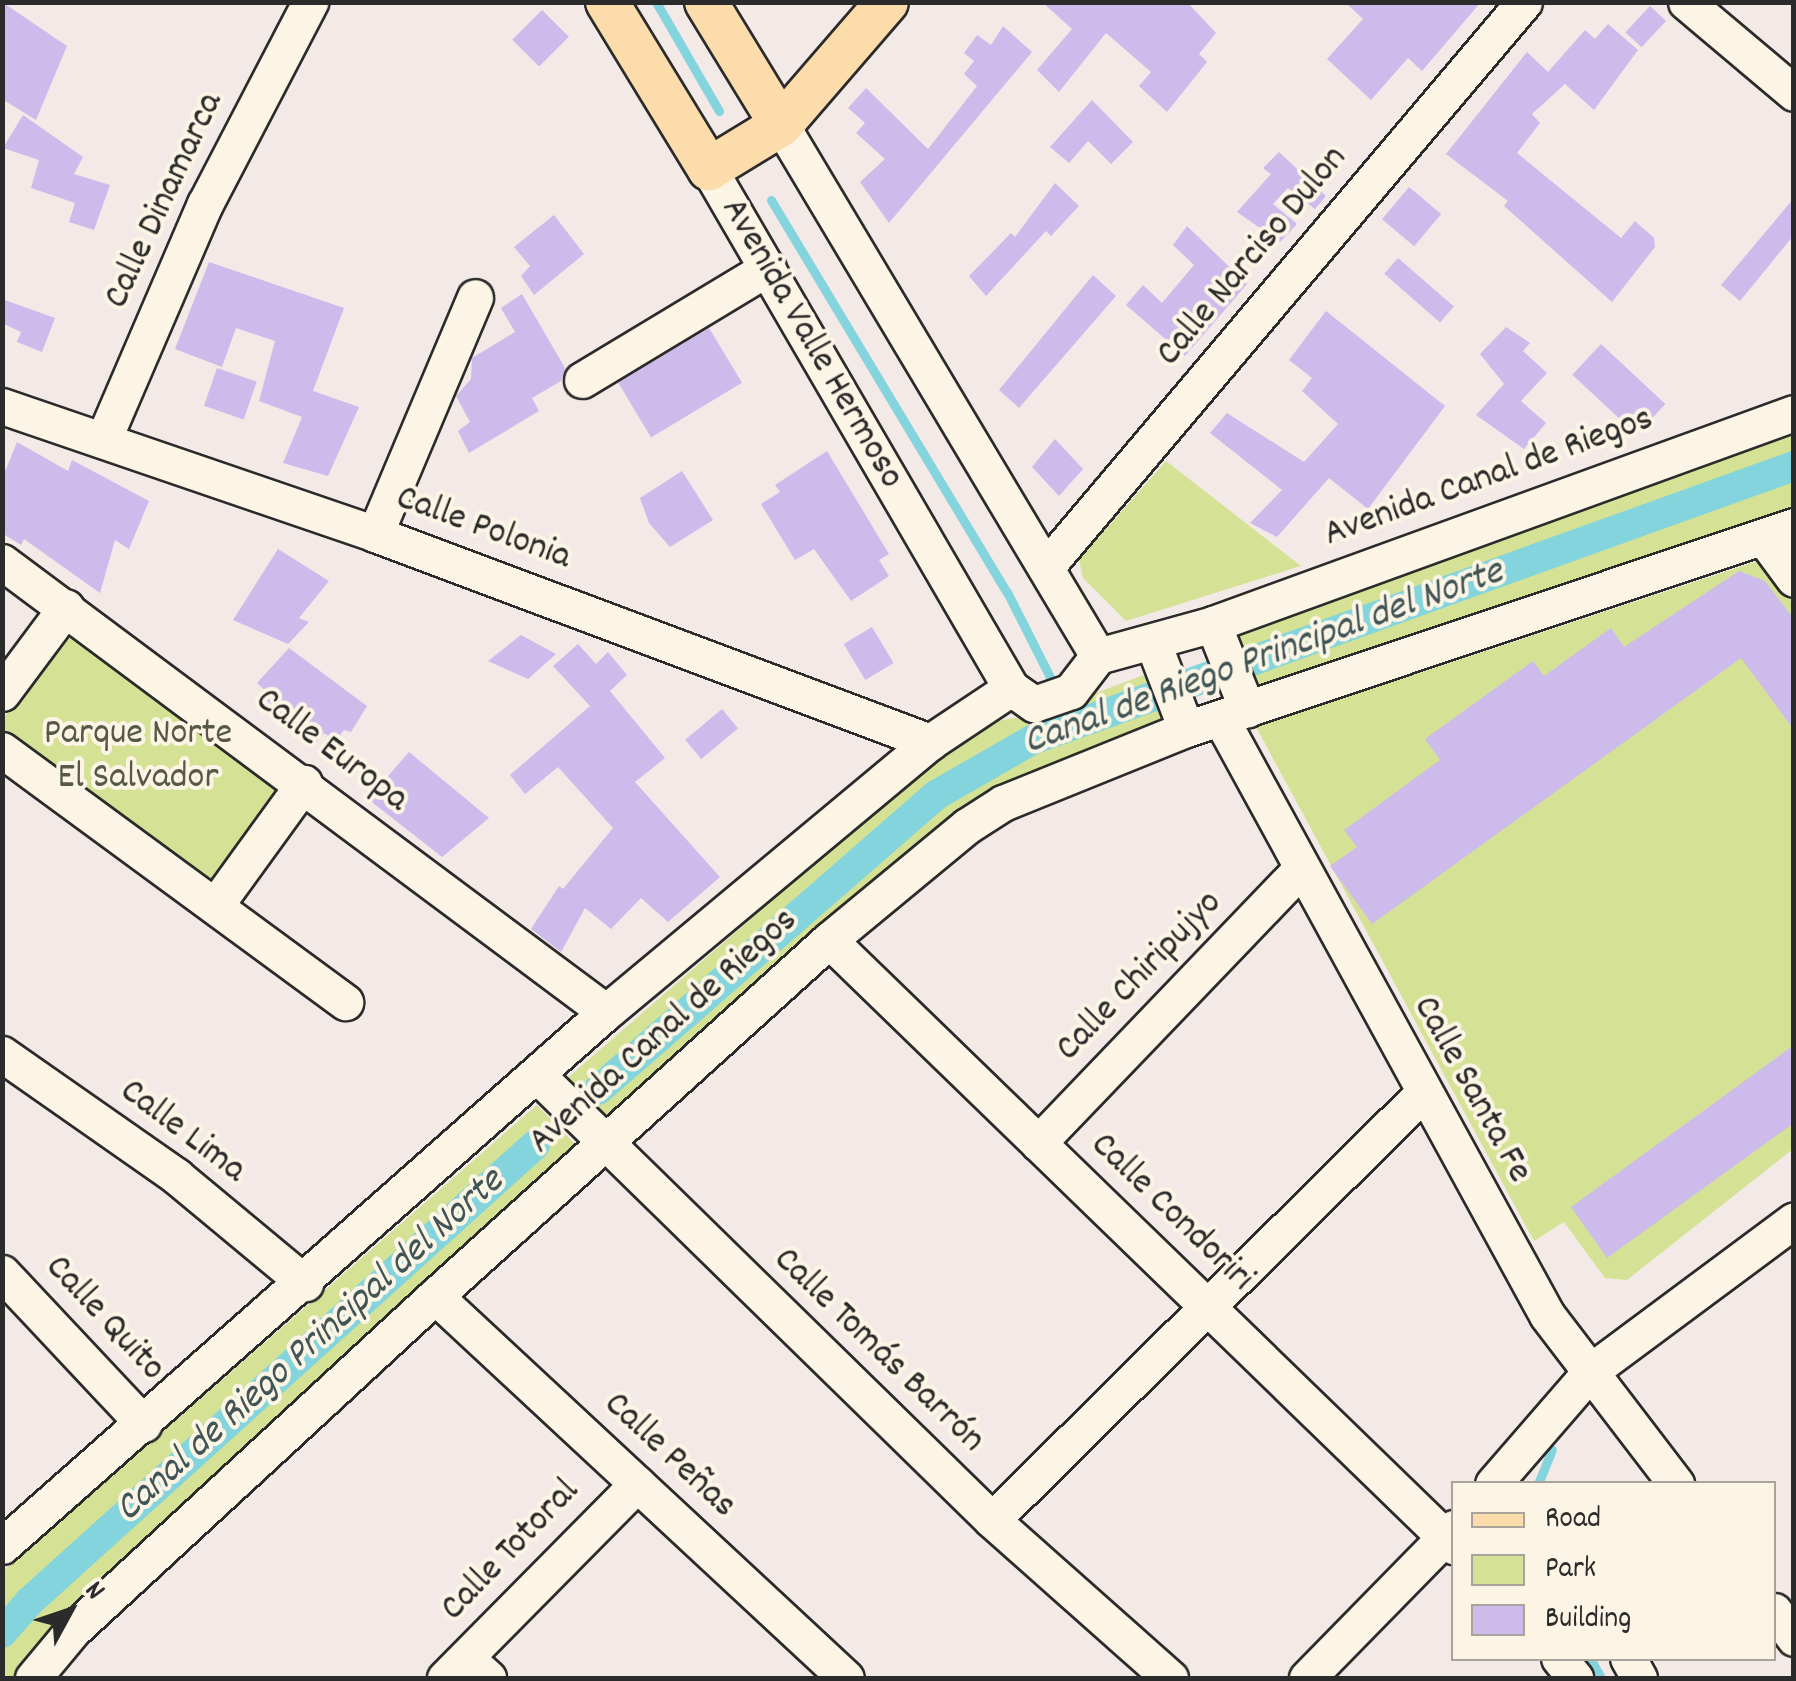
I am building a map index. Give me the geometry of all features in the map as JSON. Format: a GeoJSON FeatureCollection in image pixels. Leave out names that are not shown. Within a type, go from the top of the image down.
{"type":"FeatureCollection","features":[{"type":"Feature","properties":{"kind":"main road","name":"Avenida Valle Hermoso"},"geometry":{"type":"LineString","coordinates":[[607,2],[709,169]]}},
{"type":"Feature","properties":{"kind":"main road"},"geometry":{"type":"LineString","coordinates":[[706,2],[781,125]]}},
{"type":"Feature","properties":{"kind":"main road"},"geometry":{"type":"LineString","coordinates":[[709,169],[781,125],[888,2]]}},
{"type":"Feature","properties":{"kind":"street","name":"Calle Narciso Dulon"},"geometry":{"type":"LineString","coordinates":[[1046,567],[1524,2]]}},
{"type":"Feature","properties":{"kind":"street"},"geometry":{"type":"LineString","coordinates":[[1686,2],[1794,93]]}},
{"type":"Feature","properties":{"kind":"street","name":"Calle Dinamarca"},"geometry":{"type":"LineString","coordinates":[[104,438],[205,204],[297,8]]}},
{"type":"Feature","properties":{"kind":"street"},"geometry":{"type":"LineString","coordinates":[[781,125],[1098,656],[1071,691],[1034,704],[1011,688]]}},
{"type":"Feature","properties":{"kind":"street","name":"Avenida Valle Hermoso"},"geometry":{"type":"LineString","coordinates":[[709,169],[1011,688]]}},
{"type":"Feature","properties":{"kind":"street"},"geometry":{"type":"LineString","coordinates":[[582,380],[768,268]]}},
{"type":"Feature","properties":{"kind":"street"},"geometry":{"type":"LineString","coordinates":[[375,534],[475,297]]}},
{"type":"Feature","properties":{"kind":"street","name":"Calle Polonia"},"geometry":{"type":"LineString","coordinates":[[2,406],[375,534],[930,742]]}},
{"type":"Feature","properties":{"kind":"street","name":"Avenida Canal de Riegos"},"geometry":{"type":"LineString","coordinates":[[41,1675],[435,1296],[829,940],[1003,803],[1176,703],[1794,412]]}},
{"type":"Feature","properties":{"kind":"street"},"geometry":{"type":"LineString","coordinates":[[1780,533],[1794,579]]}},
{"type":"Feature","properties":{"kind":"street","name":"Avenida Canal de Riegos"},"geometry":{"type":"LineString","coordinates":[[1098,656],[1153,643],[1228,678],[1780,533]]}},
{"type":"Feature","properties":{"kind":"street","name":"Calle Europa"},"geometry":{"type":"LineString","coordinates":[[2,562],[304,783],[606,1012]]}},
{"type":"Feature","properties":{"kind":"street"},"geometry":{"type":"LineString","coordinates":[[2,693],[66,607]]}},
{"type":"Feature","properties":{"kind":"street"},"geometry":{"type":"LineString","coordinates":[[1153,643],[1176,703]]}},
{"type":"Feature","properties":{"kind":"street","name":"Calle Santa Fe"},"geometry":{"type":"LineString","coordinates":[[1228,678],[1302,868],[1547,1315],[1674,1481]]}},
{"type":"Feature","properties":{"kind":"street","name":"Avenida Canal de Riegos"},"geometry":{"type":"LineString","coordinates":[[2,1546],[305,1284],[606,1012],[930,742],[1011,688]]}},
{"type":"Feature","properties":{"kind":"street"},"geometry":{"type":"LineString","coordinates":[[2,750],[346,1002]]}},
{"type":"Feature","properties":{"kind":"street"},"geometry":{"type":"LineString","coordinates":[[215,906],[304,783]]}},
{"type":"Feature","properties":{"kind":"street","name":"Calle Chiripujyo"},"geometry":{"type":"LineString","coordinates":[[1038,1143],[1302,868]]}},
{"type":"Feature","properties":{"kind":"street","name":"Calle Condoriri"},"geometry":{"type":"LineString","coordinates":[[829,940],[1207,1307],[1451,1537]]}},
{"type":"Feature","properties":{"kind":"street","name":"Calle Lima"},"geometry":{"type":"LineString","coordinates":[[2,1054],[176,1176],[305,1284]]}},
{"type":"Feature","properties":{"kind":"street","name":"Calle Tomás Barrón"},"geometry":{"type":"LineString","coordinates":[[537,1075],[603,1144],[992,1520],[1170,1678]]}},
{"type":"Feature","properties":{"kind":"street"},"geometry":{"type":"LineString","coordinates":[[992,1520],[1424,1092]]}},
{"type":"Feature","properties":{"kind":"street"},"geometry":{"type":"LineString","coordinates":[[1496,1481],[1591,1371],[1794,1220]]}},
{"type":"Feature","properties":{"kind":"street","name":"Calle Quito"},"geometry":{"type":"LineString","coordinates":[[2,1273],[144,1424]]}},
{"type":"Feature","properties":{"kind":"street","name":"Calle Peñas"},"geometry":{"type":"LineString","coordinates":[[435,1296],[846,1678]]}},
{"type":"Feature","properties":{"kind":"street","name":"Calle Totoral"},"geometry":{"type":"LineString","coordinates":[[466,1672],[637,1484]]}},
{"type":"Feature","properties":{"kind":"street"},"geometry":{"type":"LineString","coordinates":[[1306,1678],[1451,1537]]}},
{"type":"Feature","properties":{"kind":"street"},"geometry":{"type":"LineString","coordinates":[[1776,1614],[1794,1638]]}},
{"type":"Feature","properties":{"kind":"green space"},"geometry":{"type":"Polygon","coordinates":[[[1793,431],[1793,505],[1748,527],[1256,691],[1233,635],[1793,431]]]}},
{"type":"Feature","properties":{"kind":"green space"},"geometry":{"type":"Polygon","coordinates":[[[1166,461],[1301,566],[1126,621],[1083,578],[1079,560],[1166,461]]]}},
{"type":"Feature","properties":{"kind":"green space"},"geometry":{"type":"Polygon","coordinates":[[[1761,560],[1793,604],[1793,1149],[1627,1280],[1605,1278],[1564,1222],[1534,1241],[1256,727],[1761,560]]]}},
{"type":"Feature","properties":{"kind":"green space","name":"Parque Norte El Salvador"},"geometry":{"type":"Polygon","coordinates":[[[68,629],[287,789],[215,888],[3,734],[3,719],[68,629]]]}},
{"type":"Feature","properties":{"kind":"green space"},"geometry":{"type":"Polygon","coordinates":[[[1149,673],[1167,723],[917,847],[603,1120],[564,1081],[919,773],[996,721],[1040,714],[1149,673]]]}},
{"type":"Feature","properties":{"kind":"green space"},"geometry":{"type":"Polygon","coordinates":[[[537,1105],[576,1145],[56,1625],[16,1678],[3,1678],[2,1572],[537,1105]]]}},
{"type":"Feature","properties":{"kind":"building"},"geometry":{"type":"Polygon","coordinates":[[[2,2],[67,46],[36,120],[2,99],[2,2]]]}},
{"type":"Feature","properties":{"kind":"building"},"geometry":{"type":"Polygon","coordinates":[[[1042,2],[1187,2],[1216,33],[1199,54],[1207,62],[1167,112],[1139,86],[1151,72],[1106,33],[1059,92],[1037,70],[1072,29],[1042,2]]]}},
{"type":"Feature","properties":{"kind":"building"},"geometry":{"type":"Polygon","coordinates":[[[1345,2],[1481,2],[1422,71],[1408,58],[1371,100],[1327,59],[1363,19],[1345,2]]]}},
{"type":"Feature","properties":{"kind":"building"},"geometry":{"type":"Polygon","coordinates":[[[1650,6],[1666,21],[1642,47],[1625,32],[1650,6]]]}},
{"type":"Feature","properties":{"kind":"building"},"geometry":{"type":"Polygon","coordinates":[[[542,10],[569,37],[539,67],[512,40],[542,10]]]}},
{"type":"Feature","properties":{"kind":"building"},"geometry":{"type":"Polygon","coordinates":[[[1608,24],[1638,50],[1594,110],[1565,84],[1532,114],[1540,123],[1517,153],[1621,238],[1635,221],[1654,238],[1655,247],[1612,302],[1504,206],[1508,201],[1446,154],[1527,52],[1548,72],[1585,30],[1595,39],[1608,24]]]}},
{"type":"Feature","properties":{"kind":"building"},"geometry":{"type":"Polygon","coordinates":[[[1003,26],[1032,52],[889,223],[860,182],[885,159],[856,133],[865,123],[848,108],[866,88],[928,149],[977,86],[964,74],[974,61],[964,53],[977,35],[991,45],[1003,26]]]}},
{"type":"Feature","properties":{"kind":"building"},"geometry":{"type":"Polygon","coordinates":[[[1092,100],[1133,142],[1111,164],[1088,141],[1069,163],[1050,147],[1092,100]]]}},
{"type":"Feature","properties":{"kind":"building"},"geometry":{"type":"Polygon","coordinates":[[[23,115],[83,157],[74,174],[110,185],[94,230],[69,222],[75,203],[31,188],[39,160],[3,148],[23,115]]]}},
{"type":"Feature","properties":{"kind":"building"},"geometry":{"type":"Polygon","coordinates":[[[1279,152],[1326,196],[1315,209],[1288,188],[1273,204],[1297,224],[1280,242],[1237,212],[1271,174],[1263,168],[1279,152]]]}},
{"type":"Feature","properties":{"kind":"building"},"geometry":{"type":"Polygon","coordinates":[[[1055,183],[1079,206],[1051,236],[1046,231],[986,296],[969,276],[1011,233],[1015,237],[1055,183]]]}},
{"type":"Feature","properties":{"kind":"building"},"geometry":{"type":"Polygon","coordinates":[[[1409,187],[1441,214],[1414,246],[1382,219],[1409,187]]]}},
{"type":"Feature","properties":{"kind":"building"},"geometry":{"type":"Polygon","coordinates":[[[1794,198],[1794,235],[1740,301],[1721,285],[1794,198]]]}},
{"type":"Feature","properties":{"kind":"building"},"geometry":{"type":"Polygon","coordinates":[[[554,215],[584,254],[534,295],[521,276],[530,266],[514,247],[554,215]]]}},
{"type":"Feature","properties":{"kind":"building"},"geometry":{"type":"Polygon","coordinates":[[[1187,226],[1247,284],[1185,356],[1126,305],[1143,285],[1162,303],[1194,265],[1173,245],[1187,226]]]}},
{"type":"Feature","properties":{"kind":"building"},"geometry":{"type":"Polygon","coordinates":[[[1398,258],[1454,307],[1440,322],[1384,274],[1398,258]]]}},
{"type":"Feature","properties":{"kind":"building"},"geometry":{"type":"Polygon","coordinates":[[[209,262],[344,308],[313,391],[359,407],[328,476],[283,463],[302,417],[259,401],[275,341],[236,328],[222,367],[175,349],[209,262]]]}},
{"type":"Feature","properties":{"kind":"building"},"geometry":{"type":"Polygon","coordinates":[[[1093,275],[1116,296],[1019,408],[999,390],[1093,275]]]}},
{"type":"Feature","properties":{"kind":"building"},"geometry":{"type":"Polygon","coordinates":[[[522,294],[565,368],[561,381],[532,398],[539,411],[469,453],[458,431],[470,422],[456,396],[471,379],[472,358],[515,332],[501,308],[522,294]]]}},
{"type":"Feature","properties":{"kind":"building"},"geometry":{"type":"Polygon","coordinates":[[[2,299],[55,318],[42,352],[17,342],[21,332],[2,323],[2,299]]]}},
{"type":"Feature","properties":{"kind":"building"},"geometry":{"type":"Polygon","coordinates":[[[1326,311],[1445,406],[1368,509],[1329,478],[1277,537],[1250,523],[1282,490],[1210,433],[1227,413],[1304,462],[1338,424],[1302,391],[1312,378],[1289,360],[1326,311]]]}},
{"type":"Feature","properties":{"kind":"building"},"geometry":{"type":"Polygon","coordinates":[[[1506,327],[1530,343],[1523,351],[1547,373],[1521,401],[1546,423],[1524,449],[1476,415],[1504,384],[1480,354],[1506,327]]]}},
{"type":"Feature","properties":{"kind":"building"},"geometry":{"type":"Polygon","coordinates":[[[709,328],[742,383],[651,437],[618,383],[709,328]]]}},
{"type":"Feature","properties":{"kind":"building"},"geometry":{"type":"Polygon","coordinates":[[[1601,344],[1665,404],[1637,435],[1572,375],[1601,344]]]}},
{"type":"Feature","properties":{"kind":"building"},"geometry":{"type":"Polygon","coordinates":[[[217,368],[257,382],[244,419],[204,406],[217,368]]]}},
{"type":"Feature","properties":{"kind":"building"},"geometry":{"type":"Polygon","coordinates":[[[1055,439],[1083,469],[1059,496],[1032,467],[1055,439]]]}},
{"type":"Feature","properties":{"kind":"building"},"geometry":{"type":"Polygon","coordinates":[[[17,442],[68,471],[72,460],[149,501],[129,549],[115,540],[100,593],[24,539],[21,545],[2,533],[2,479],[17,442]]]}},
{"type":"Feature","properties":{"kind":"building"},"geometry":{"type":"Polygon","coordinates":[[[827,451],[889,554],[879,560],[889,576],[851,601],[814,549],[795,560],[761,504],[780,492],[775,485],[827,451]]]}},
{"type":"Feature","properties":{"kind":"building"},"geometry":{"type":"Polygon","coordinates":[[[682,471],[713,520],[670,547],[649,523],[640,498],[682,471]]]}},
{"type":"Feature","properties":{"kind":"building"},"geometry":{"type":"Polygon","coordinates":[[[278,549],[329,581],[299,618],[309,622],[288,644],[233,620],[278,549]]]}},
{"type":"Feature","properties":{"kind":"building"},"geometry":{"type":"Polygon","coordinates":[[[1739,571],[1765,581],[1794,619],[1794,730],[1741,658],[1372,924],[1330,866],[1357,847],[1344,830],[1440,760],[1425,739],[1533,661],[1544,676],[1611,628],[1624,647],[1739,571]]]}},
{"type":"Feature","properties":{"kind":"building"},"geometry":{"type":"Polygon","coordinates":[[[872,627],[894,663],[865,680],[844,644],[872,627]]]}},
{"type":"Feature","properties":{"kind":"building"},"geometry":{"type":"Polygon","coordinates":[[[521,635],[556,654],[528,679],[488,661],[521,635]]]}},
{"type":"Feature","properties":{"kind":"building"},"geometry":{"type":"Polygon","coordinates":[[[578,644],[596,664],[608,652],[627,675],[610,691],[665,758],[635,782],[720,877],[668,922],[641,898],[611,929],[585,908],[561,952],[531,929],[559,886],[563,889],[613,828],[558,767],[525,794],[510,775],[590,706],[553,666],[578,644]]]}},
{"type":"Feature","properties":{"kind":"building"},"geometry":{"type":"Polygon","coordinates":[[[289,648],[367,706],[351,732],[344,730],[336,741],[324,733],[314,746],[263,697],[267,692],[257,683],[289,648]]]}},
{"type":"Feature","properties":{"kind":"building"},"geometry":{"type":"Polygon","coordinates":[[[722,709],[738,728],[701,759],[685,740],[722,709]]]}},
{"type":"Feature","properties":{"kind":"building"},"geometry":{"type":"Polygon","coordinates":[[[409,752],[489,818],[442,857],[368,799],[409,752]]]}},
{"type":"Feature","properties":{"kind":"building"},"geometry":{"type":"Polygon","coordinates":[[[1794,1045],[1794,1123],[1607,1258],[1571,1207],[1794,1045]]]}},
{"type":"Feature","properties":{"kind":"waterway"},"geometry":{"type":"LineString","coordinates":[[656,2],[719,111]]}},
{"type":"Feature","properties":{"kind":"waterway"},"geometry":{"type":"LineString","coordinates":[[771,200],[1007,592],[1050,677]]}},
{"type":"Feature","properties":{"kind":"waterway","name":"Canal de Riego Principal del Norte"},"geometry":{"type":"LineString","coordinates":[[598,1090],[936,795],[1032,740],[1794,466]]}},
{"type":"Feature","properties":{"kind":"waterway","name":"Canal de Riego Principal del Norte"},"geometry":{"type":"LineString","coordinates":[[2,1633],[29,1602],[535,1145]]}},
{"type":"Feature","properties":{"kind":"waterway"},"geometry":{"type":"LineString","coordinates":[[1539,1481],[1552,1450]]}},
{"type":"Feature","properties":{"kind":"waterway"},"geometry":{"type":"LineString","coordinates":[[1592,1661],[1601,1678]]}}]}
